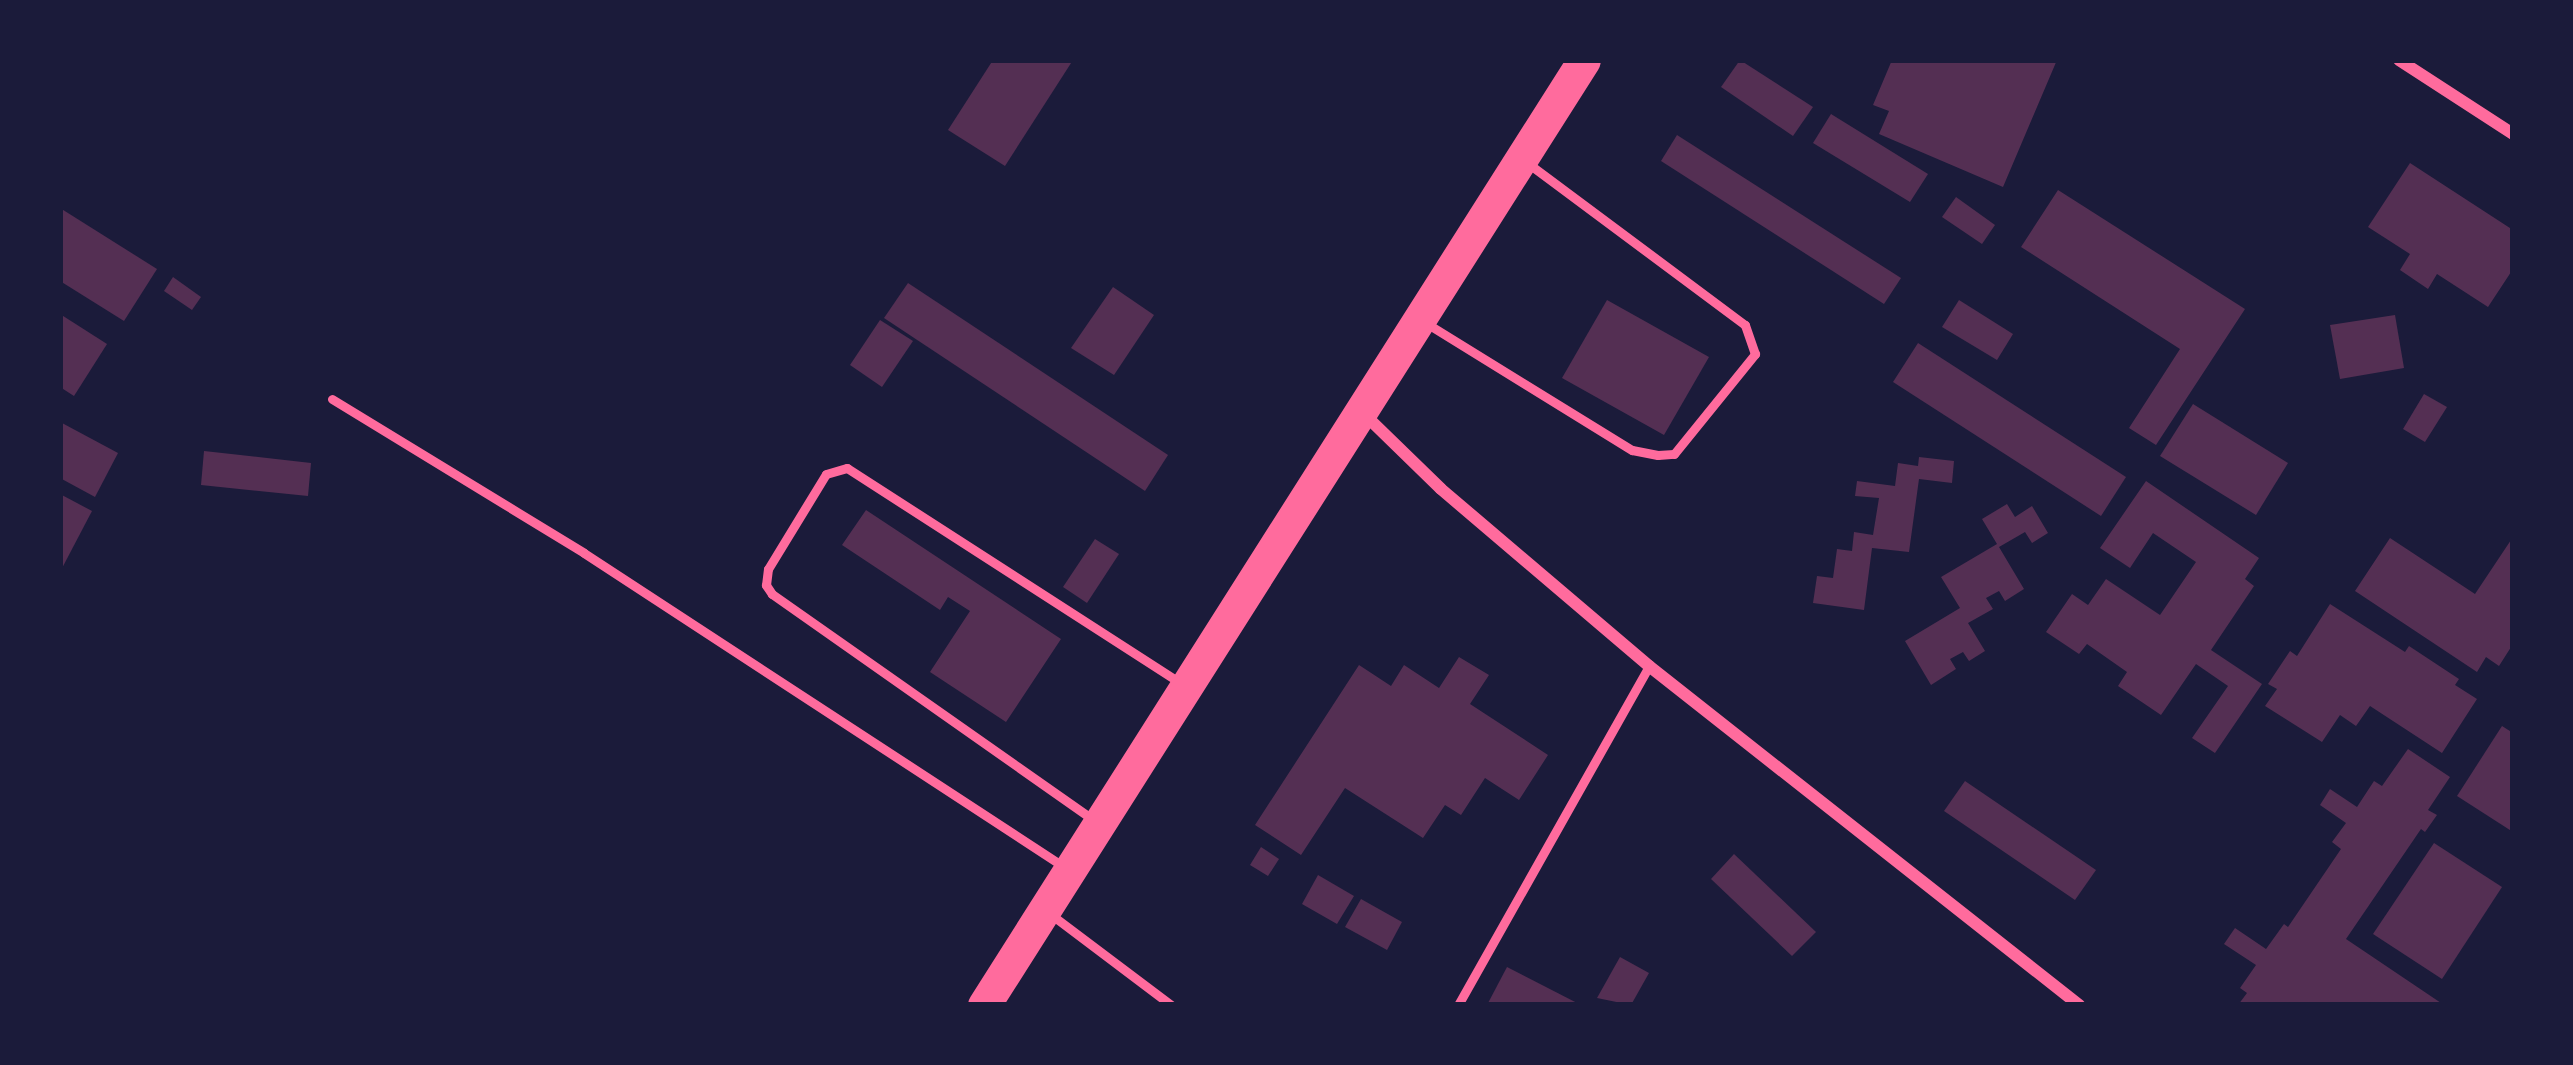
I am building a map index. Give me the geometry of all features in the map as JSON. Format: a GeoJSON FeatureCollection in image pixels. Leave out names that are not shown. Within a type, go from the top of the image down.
{"type":"FeatureCollection","features":[{"type":"Feature","properties":{"kind":"highway"},"geometry":{"type":"LineString","coordinates":[[984,1005],[1584,60]]}},
{"type":"Feature","properties":{"kind":"street"},"geometry":{"type":"LineString","coordinates":[[2399,60],[2513,134]]}},
{"type":"Feature","properties":{"kind":"street"},"geometry":{"type":"LineString","coordinates":[[1363,413],[1441,489],[1649,667],[2079,1005]]}},
{"type":"Feature","properties":{"kind":"lane"},"geometry":{"type":"LineString","coordinates":[[1422,320],[1632,450],[1658,455],[1674,454],[1755,354],[1745,325],[1522,159]]}},
{"type":"Feature","properties":{"kind":"lane"},"geometry":{"type":"LineString","coordinates":[[332,399],[584,553],[1070,871]]}},
{"type":"Feature","properties":{"kind":"lane"},"geometry":{"type":"LineString","coordinates":[[1100,824],[772,594],[766,585],[769,568],[826,474],[847,468],[1188,688]]}},
{"type":"Feature","properties":{"kind":"lane"},"geometry":{"type":"LineString","coordinates":[[1458,1005],[1649,667]]}},
{"type":"Feature","properties":{"kind":"lane"},"geometry":{"type":"LineString","coordinates":[[1045,910],[1171,1005]]}},
{"type":"Feature","properties":{"kind":"building"},"geometry":{"type":"Polygon","coordinates":[[[993,60],[1073,60],[1005,166],[948,130],[993,60]]]}},
{"type":"Feature","properties":{"kind":"building"},"geometry":{"type":"Polygon","coordinates":[[[1740,60],[1813,107],[1793,136],[1721,87],[1740,60]]]}},
{"type":"Feature","properties":{"kind":"building"},"geometry":{"type":"Polygon","coordinates":[[[1892,60],[2057,60],[2003,187],[1879,134],[1889,111],[1873,105],[1892,60]]]}},
{"type":"Feature","properties":{"kind":"building"},"geometry":{"type":"Polygon","coordinates":[[[1831,114],[1928,174],[1910,202],[1813,143],[1831,114]]]}},
{"type":"Feature","properties":{"kind":"building"},"geometry":{"type":"Polygon","coordinates":[[[1677,135],[1901,278],[1884,304],[1661,161],[1677,135]]]}},
{"type":"Feature","properties":{"kind":"building"},"geometry":{"type":"Polygon","coordinates":[[[2410,163],[2513,230],[2513,269],[2488,307],[2437,274],[2428,289],[2400,270],[2410,254],[2368,227],[2410,163]]]}},
{"type":"Feature","properties":{"kind":"building"},"geometry":{"type":"Polygon","coordinates":[[[2058,190],[2245,309],[2156,445],[2129,428],[2180,349],[2021,247],[2058,190]]]}},
{"type":"Feature","properties":{"kind":"building"},"geometry":{"type":"Polygon","coordinates":[[[1956,197],[1995,225],[1982,244],[1942,217],[1956,197]]]}},
{"type":"Feature","properties":{"kind":"building"},"geometry":{"type":"Polygon","coordinates":[[[60,208],[157,269],[124,321],[60,281],[60,208]]]}},
{"type":"Feature","properties":{"kind":"building"},"geometry":{"type":"Polygon","coordinates":[[[173,277],[201,297],[192,310],[164,291],[173,277]]]}},
{"type":"Feature","properties":{"kind":"building"},"geometry":{"type":"Polygon","coordinates":[[[908,283],[1168,455],[1145,491],[884,318],[908,283]]]}},
{"type":"Feature","properties":{"kind":"building"},"geometry":{"type":"Polygon","coordinates":[[[1113,287],[1154,315],[1114,375],[1071,348],[1113,287]]]}},
{"type":"Feature","properties":{"kind":"building"},"geometry":{"type":"Polygon","coordinates":[[[1607,300],[1709,357],[1664,435],[1562,378],[1607,300]]]}},
{"type":"Feature","properties":{"kind":"building"},"geometry":{"type":"Polygon","coordinates":[[[1959,300],[2013,334],[1997,360],[1942,327],[1959,300]]]}},
{"type":"Feature","properties":{"kind":"building"},"geometry":{"type":"Polygon","coordinates":[[[60,314],[107,344],[74,396],[60,387],[60,314]]]}},
{"type":"Feature","properties":{"kind":"building"},"geometry":{"type":"Polygon","coordinates":[[[2395,315],[2404,368],[2340,379],[2330,325],[2395,315]]]}},
{"type":"Feature","properties":{"kind":"building"},"geometry":{"type":"Polygon","coordinates":[[[880,320],[913,341],[882,387],[850,365],[880,320]]]}},
{"type":"Feature","properties":{"kind":"building"},"geometry":{"type":"Polygon","coordinates":[[[1918,343],[2126,477],[2101,516],[1893,382],[1918,343]]]}},
{"type":"Feature","properties":{"kind":"building"},"geometry":{"type":"Polygon","coordinates":[[[2424,394],[2447,407],[2425,442],[2403,429],[2424,394]]]}},
{"type":"Feature","properties":{"kind":"building"},"geometry":{"type":"Polygon","coordinates":[[[2193,404],[2288,463],[2256,515],[2160,456],[2193,404]]]}},
{"type":"Feature","properties":{"kind":"building"},"geometry":{"type":"Polygon","coordinates":[[[62,423],[118,453],[95,497],[60,478],[62,423]]]}},
{"type":"Feature","properties":{"kind":"building"},"geometry":{"type":"Polygon","coordinates":[[[204,451],[311,463],[308,496],[201,485],[204,451]]]}},
{"type":"Feature","properties":{"kind":"building"},"geometry":{"type":"Polygon","coordinates":[[[1919,457],[1954,461],[1952,483],[1919,479],[1909,552],[1872,548],[1864,610],[1813,603],[1817,576],[1833,578],[1837,549],[1852,551],[1854,532],[1873,535],[1879,498],[1855,496],[1857,481],[1895,486],[1898,463],[1918,466],[1919,457]]]}},
{"type":"Feature","properties":{"kind":"building"},"geometry":{"type":"Polygon","coordinates":[[[2146,481],[2259,558],[2245,579],[2254,586],[2211,650],[2262,684],[2215,753],[2192,738],[2228,686],[2196,664],[2161,715],[2118,686],[2127,672],[2087,644],[2079,654],[2046,632],[2072,594],[2088,605],[2106,579],[2160,615],[2196,562],[2153,533],[2130,568],[2100,548],[2146,481]]]}},
{"type":"Feature","properties":{"kind":"building"},"geometry":{"type":"Polygon","coordinates":[[[60,494],[92,511],[60,572],[60,494]]]}},
{"type":"Feature","properties":{"kind":"building"},"geometry":{"type":"Polygon","coordinates":[[[2007,504],[2015,517],[2032,506],[2048,533],[2032,543],[2025,532],[1999,547],[2024,589],[2005,601],[1999,591],[1986,598],[1993,609],[1968,623],[1985,651],[1969,661],[1963,652],[1950,659],[1956,669],[1931,685],[1905,641],[1960,608],[1941,577],[1997,544],[1982,519],[2007,504]]]}},
{"type":"Feature","properties":{"kind":"building"},"geometry":{"type":"Polygon","coordinates":[[[866,510],[1061,639],[1006,722],[930,672],[970,611],[948,597],[940,610],[842,545],[866,510]]]}},
{"type":"Feature","properties":{"kind":"building"},"geometry":{"type":"Polygon","coordinates":[[[2513,537],[2513,644],[2499,666],[2486,657],[2477,672],[2355,591],[2390,538],[2475,594],[2513,537]]]}},
{"type":"Feature","properties":{"kind":"building"},"geometry":{"type":"Polygon","coordinates":[[[1095,539],[1119,554],[1087,603],[1063,587],[1095,539]]]}},
{"type":"Feature","properties":{"kind":"building"},"geometry":{"type":"Polygon","coordinates":[[[2330,604],[2405,652],[2409,646],[2459,679],[2455,685],[2477,699],[2442,753],[2370,706],[2356,726],[2340,715],[2322,742],[2265,706],[2277,689],[2268,684],[2290,651],[2297,656],[2330,604]]]}},
{"type":"Feature","properties":{"kind":"building"},"geometry":{"type":"Polygon","coordinates":[[[1459,657],[1489,675],[1470,704],[1548,755],[1519,800],[1485,778],[1461,815],[1445,805],[1423,838],[1345,788],[1301,855],[1255,825],[1359,665],[1391,686],[1404,665],[1439,688],[1459,657]]]}},
{"type":"Feature","properties":{"kind":"building"},"geometry":{"type":"Polygon","coordinates":[[[2502,726],[2513,733],[2513,832],[2457,796],[2502,726]]]}},
{"type":"Feature","properties":{"kind":"building"},"geometry":{"type":"Polygon","coordinates":[[[2408,749],[2450,777],[2428,810],[2437,815],[2425,832],[2421,829],[2346,939],[2444,1005],[2238,1005],[2247,993],[2240,988],[2256,965],[2224,944],[2235,928],[2266,949],[2284,924],[2288,927],[2341,849],[2332,842],[2346,823],[2320,805],[2330,789],[2357,807],[2374,781],[2382,786],[2408,749]]]}},
{"type":"Feature","properties":{"kind":"building"},"geometry":{"type":"Polygon","coordinates":[[[1965,781],[2096,870],[2075,900],[1944,811],[1965,781]]]}},
{"type":"Feature","properties":{"kind":"building"},"geometry":{"type":"Polygon","coordinates":[[[2434,843],[2502,887],[2442,979],[2373,934],[2434,843]]]}},
{"type":"Feature","properties":{"kind":"building"},"geometry":{"type":"Polygon","coordinates":[[[1261,847],[1279,859],[1268,876],[1250,865],[1261,847]]]}},
{"type":"Feature","properties":{"kind":"building"},"geometry":{"type":"Polygon","coordinates":[[[1734,854],[1816,932],[1792,956],[1711,879],[1734,854]]]}},
{"type":"Feature","properties":{"kind":"building"},"geometry":{"type":"Polygon","coordinates":[[[1318,875],[1354,896],[1337,924],[1302,904],[1318,875]]]}},
{"type":"Feature","properties":{"kind":"building"},"geometry":{"type":"Polygon","coordinates":[[[1361,899],[1402,922],[1387,950],[1345,927],[1361,899]]]}},
{"type":"Feature","properties":{"kind":"building"},"geometry":{"type":"Polygon","coordinates":[[[1620,957],[1649,973],[1631,1005],[1597,998],[1620,957]]]}},
{"type":"Feature","properties":{"kind":"building"},"geometry":{"type":"Polygon","coordinates":[[[1507,967],[1581,1005],[1487,1005],[1507,967]]]}}]}
